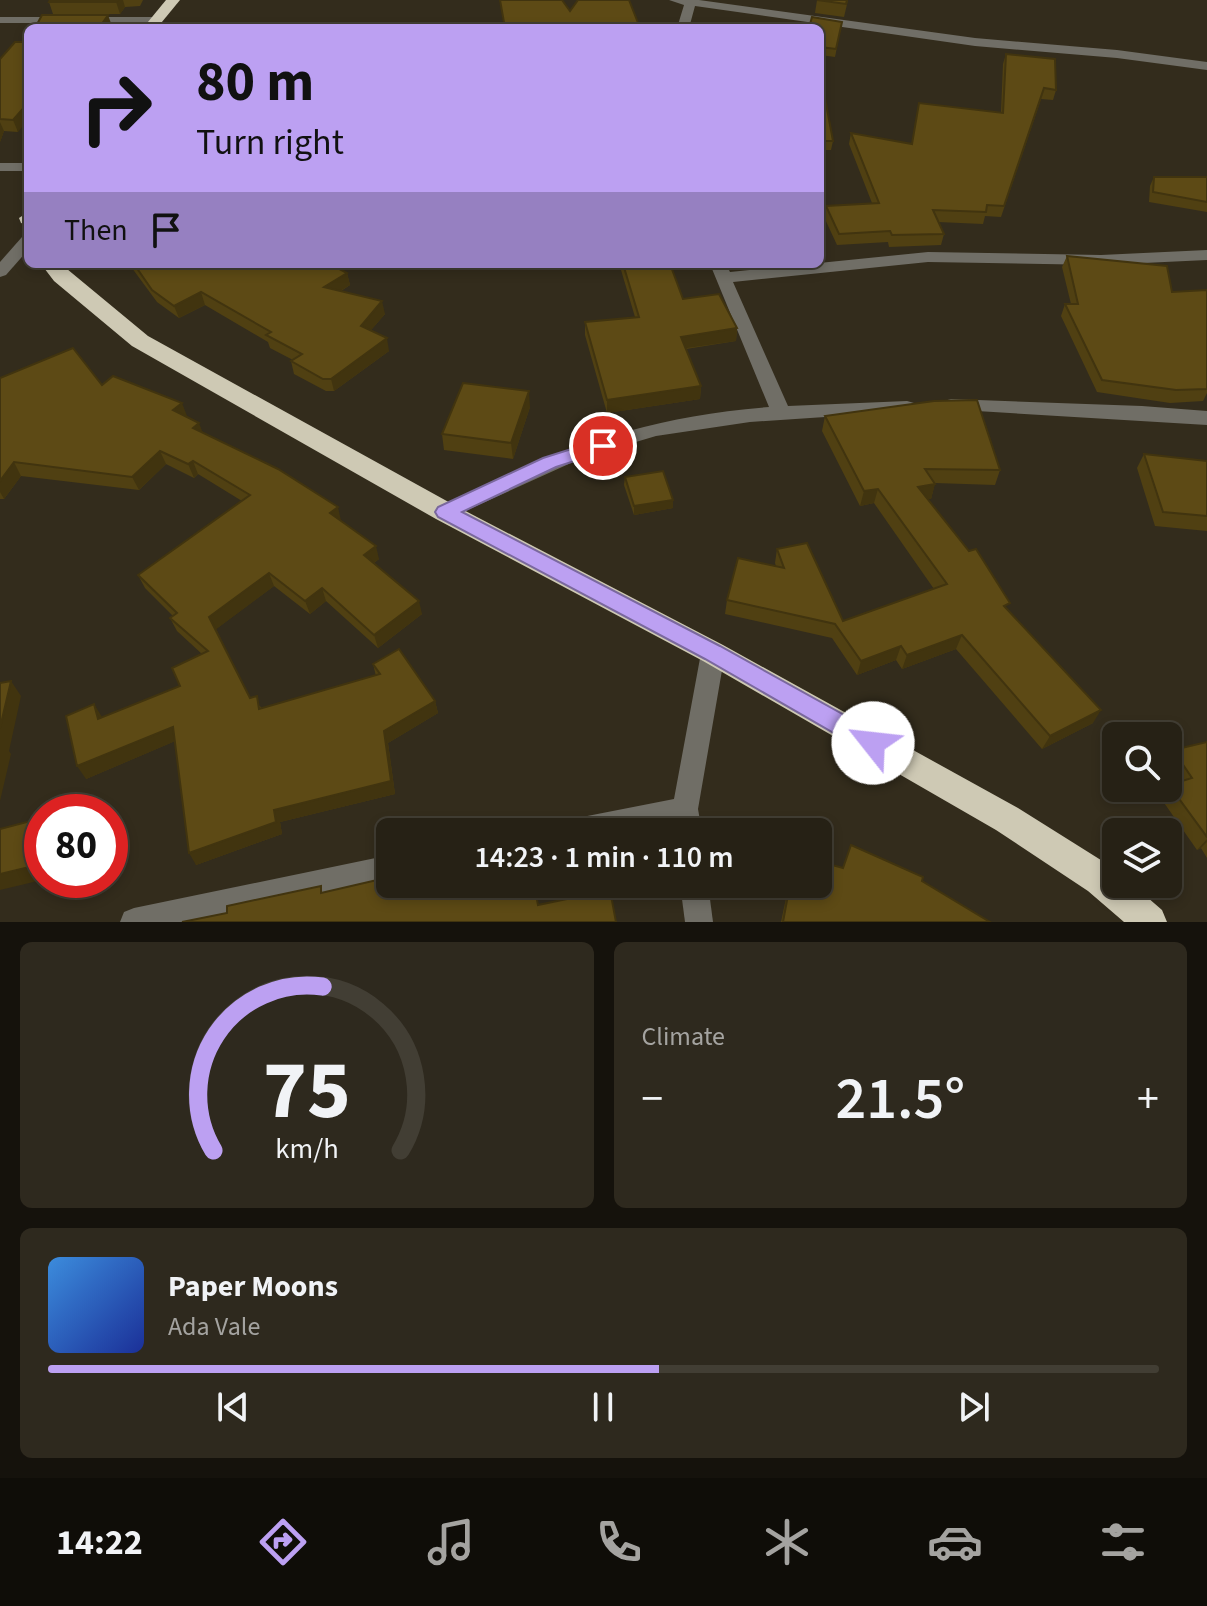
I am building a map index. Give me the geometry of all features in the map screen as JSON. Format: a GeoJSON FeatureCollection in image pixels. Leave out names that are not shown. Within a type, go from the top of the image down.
{"type":"FeatureCollection","features":[{"type":"Feature","properties":{"kind":"highway"},"geometry":{"type":"LineString","coordinates":[[153,24],[173,0]]}},
{"type":"Feature","properties":{"kind":"highway"},"geometry":{"type":"LineString","coordinates":[[54,268],[140,341],[445,512],[713,653],[1007,819],[1100,879],[1150,922]]}},
{"type":"Feature","properties":{"kind":"street"},"geometry":{"type":"LineString","coordinates":[[675,0],[975,42],[1117,54],[1207,66]]}},
{"type":"Feature","properties":{"kind":"street"},"geometry":{"type":"LineString","coordinates":[[684,24],[690,2]]}},
{"type":"Feature","properties":{"kind":"street"},"geometry":{"type":"LineString","coordinates":[[0,20],[153,24]]}},
{"type":"Feature","properties":{"kind":"street"},"geometry":{"type":"LineString","coordinates":[[0,167],[24,167]]}},
{"type":"Feature","properties":{"kind":"street"},"geometry":{"type":"LineString","coordinates":[[0,272],[24,245]]}},
{"type":"Feature","properties":{"kind":"street"},"geometry":{"type":"LineString","coordinates":[[824,264],[928,257],[1101,260],[1207,255]]}},
{"type":"Feature","properties":{"kind":"street"},"geometry":{"type":"LineString","coordinates":[[765,268],[721,271],[781,412]]}},
{"type":"Feature","properties":{"kind":"street"},"geometry":{"type":"LineString","coordinates":[[445,512],[550,463],[656,429],[781,412],[959,405],[1142,412],[1207,418]]}},
{"type":"Feature","properties":{"kind":"street"},"geometry":{"type":"LineString","coordinates":[[687,818],[713,653]]}},
{"type":"Feature","properties":{"kind":"street"},"geometry":{"type":"LineString","coordinates":[[134,922],[376,872]]}},
{"type":"Feature","properties":{"kind":"street"},"geometry":{"type":"LineString","coordinates":[[696,898],[699,922]]}},
{"type":"Feature","properties":{"kind":"building"},"geometry":{"type":"Polygon","coordinates":[[[50,0],[118,0],[49,2],[50,0]]]}},
{"type":"Feature","properties":{"kind":"building"},"geometry":{"type":"Polygon","coordinates":[[[500,0],[562,0],[570,11],[578,0],[629,0],[638,24],[504,24],[500,0]]]}},
{"type":"Feature","properties":{"kind":"building"},"geometry":{"type":"Polygon","coordinates":[[[817,0],[847,0],[846,4],[817,0]]]}},
{"type":"Feature","properties":{"kind":"building"},"geometry":{"type":"Polygon","coordinates":[[[42,15],[108,15],[102,24],[37,24],[42,15]]]}},
{"type":"Feature","properties":{"kind":"building"},"geometry":{"type":"Polygon","coordinates":[[[812,17],[842,22],[836,49],[824,48],[824,24],[810,24],[812,17]]]}},
{"type":"Feature","properties":{"kind":"building"},"geometry":{"type":"Polygon","coordinates":[[[15,42],[24,42],[24,108],[13,120],[0,119],[0,59],[15,42]]]}},
{"type":"Feature","properties":{"kind":"building"},"geometry":{"type":"Polygon","coordinates":[[[1006,54],[1055,59],[1056,90],[1044,88],[1004,206],[987,205],[986,212],[933,210],[944,234],[892,235],[890,231],[839,234],[826,206],[879,203],[851,133],[912,144],[919,103],[1003,113],[1006,54]]]}},
{"type":"Feature","properties":{"kind":"building"},"geometry":{"type":"Polygon","coordinates":[[[824,93],[833,141],[824,141],[824,93]]]}},
{"type":"Feature","properties":{"kind":"building"},"geometry":{"type":"Polygon","coordinates":[[[1154,177],[1207,177],[1207,202],[1153,192],[1154,177]]]}},
{"type":"Feature","properties":{"kind":"building"},"geometry":{"type":"Polygon","coordinates":[[[1067,256],[1167,266],[1172,292],[1207,290],[1207,389],[1176,390],[1102,380],[1065,304],[1078,304],[1067,256]]]}},
{"type":"Feature","properties":{"kind":"building"},"geometry":{"type":"Polygon","coordinates":[[[137,268],[338,268],[347,273],[324,287],[382,301],[361,326],[387,338],[331,379],[323,379],[291,361],[302,354],[266,335],[271,332],[201,292],[174,306],[152,290],[137,268]]]}},
{"type":"Feature","properties":{"kind":"building"},"geometry":{"type":"Polygon","coordinates":[[[624,268],[671,268],[683,299],[719,294],[737,328],[681,337],[701,386],[607,400],[585,322],[639,317],[624,268]]]}},
{"type":"Feature","properties":{"kind":"building"},"geometry":{"type":"Polygon","coordinates":[[[73,348],[102,385],[113,376],[182,403],[173,410],[199,423],[193,428],[278,469],[338,507],[330,513],[376,546],[364,555],[419,601],[374,635],[322,588],[305,601],[269,573],[209,617],[250,698],[257,696],[259,709],[380,674],[373,664],[399,649],[435,701],[384,731],[391,781],[274,810],[276,822],[189,853],[173,727],[77,766],[66,716],[94,704],[98,719],[180,686],[172,668],[208,651],[170,618],[177,613],[138,575],[250,495],[193,461],[188,464],[160,451],[132,477],[14,462],[0,481],[0,378],[73,348]]]}},
{"type":"Feature","properties":{"kind":"building"},"geometry":{"type":"Polygon","coordinates":[[[463,383],[529,391],[511,443],[442,434],[463,383]]]}},
{"type":"Feature","properties":{"kind":"building"},"geometry":{"type":"Polygon","coordinates":[[[977,400],[1000,470],[925,469],[935,484],[918,487],[969,551],[976,549],[1010,603],[1004,606],[1101,710],[1050,736],[962,635],[907,655],[901,646],[861,661],[835,624],[727,600],[738,558],[784,568],[777,549],[807,543],[843,621],[947,584],[878,489],[864,491],[825,416],[934,401],[977,400]]]}},
{"type":"Feature","properties":{"kind":"building"},"geometry":{"type":"Polygon","coordinates":[[[1144,454],[1207,461],[1207,516],[1163,512],[1144,454]]]}},
{"type":"Feature","properties":{"kind":"building"},"geometry":{"type":"Polygon","coordinates":[[[663,471],[673,500],[634,506],[625,477],[663,471]]]}},
{"type":"Feature","properties":{"kind":"building"},"geometry":{"type":"Polygon","coordinates":[[[11,681],[0,728],[0,683],[11,681]]]}},
{"type":"Feature","properties":{"kind":"building"},"geometry":{"type":"Polygon","coordinates":[[[1207,742],[1207,837],[1181,802],[1182,781],[1192,778],[1182,763],[1182,748],[1207,742]]]}},
{"type":"Feature","properties":{"kind":"building"},"geometry":{"type":"Polygon","coordinates":[[[24,823],[24,868],[0,874],[0,829],[24,823]]]}},
{"type":"Feature","properties":{"kind":"building"},"geometry":{"type":"Polygon","coordinates":[[[851,845],[923,877],[922,881],[990,922],[783,922],[787,898],[832,898],[832,865],[843,868],[851,845]]]}},
{"type":"Feature","properties":{"kind":"building"},"geometry":{"type":"Polygon","coordinates":[[[376,880],[376,898],[537,898],[538,905],[572,898],[612,898],[616,922],[182,922],[227,913],[227,906],[321,886],[321,893],[376,880]]]}},
{"type":"Feature","properties":{"kind":"route"},"geometry":{"type":"LineString","coordinates":[[603,446],[550,463],[445,512],[713,653],[873,743]]}}]}
